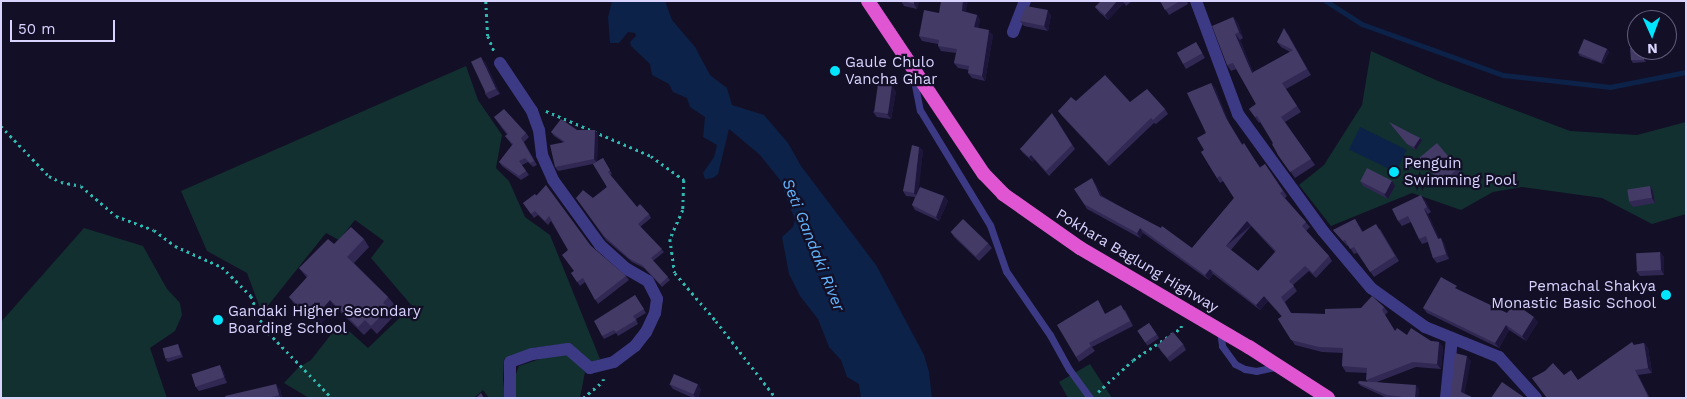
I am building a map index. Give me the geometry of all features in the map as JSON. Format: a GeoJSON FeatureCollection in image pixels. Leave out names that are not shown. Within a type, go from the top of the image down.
{"type":"FeatureCollection","features":[{"type":"Feature","properties":{"kind":"highway","name":"Pokhara Baglung Highway"},"geometry":{"type":"LineString","coordinates":[[868,1],[984,174],[1003,194],[1080,248],[1220,330],[1328,398]]}},
{"type":"Feature","properties":{"kind":"street"},"geometry":{"type":"LineString","coordinates":[[1013,32],[1025,1]]}},
{"type":"Feature","properties":{"kind":"street"},"geometry":{"type":"LineString","coordinates":[[1196,1],[1238,114],[1323,231],[1371,288],[1425,327],[1499,357],[1536,398]]}},
{"type":"Feature","properties":{"kind":"street"},"geometry":{"type":"LineString","coordinates":[[500,63],[532,111],[539,130],[542,155],[553,180],[600,245],[627,270],[648,281],[654,290],[657,308],[646,332],[635,346],[614,362],[590,368],[568,349],[532,354],[510,362],[510,398]]}},
{"type":"Feature","properties":{"kind":"street"},"geometry":{"type":"LineString","coordinates":[[1446,398],[1452,338]]}},
{"type":"Feature","properties":{"kind":"lane"},"geometry":{"type":"LineString","coordinates":[[910,62],[920,110],[990,225],[1006,271],[1050,335],[1068,369],[1091,398]]}},
{"type":"Feature","properties":{"kind":"lane"},"geometry":{"type":"LineString","coordinates":[[1220,330],[1222,346],[1235,364],[1244,370],[1256,371],[1279,366]]}},
{"type":"Feature","properties":{"kind":"path"},"geometry":{"type":"LineString","coordinates":[[486,1],[488,36],[500,63]]}},
{"type":"Feature","properties":{"kind":"path"},"geometry":{"type":"LineString","coordinates":[[544,110],[651,156],[684,180],[683,210],[670,239],[675,273],[716,321],[776,398]]}},
{"type":"Feature","properties":{"kind":"path"},"geometry":{"type":"LineString","coordinates":[[1,126],[49,176],[61,182],[81,186],[116,216],[154,230],[175,246],[222,267],[251,296],[264,328],[293,355],[332,398]]}},
{"type":"Feature","properties":{"kind":"path"},"geometry":{"type":"LineString","coordinates":[[1091,398],[1133,360],[1182,328],[1177,305]]}},
{"type":"Feature","properties":{"kind":"path"},"geometry":{"type":"LineString","coordinates":[[583,398],[603,381],[600,365]]}},
{"type":"Feature","properties":{"kind":"green space"},"geometry":{"type":"Polygon","coordinates":[[[1371,51],[1438,81],[1570,131],[1637,135],[1686,122],[1686,214],[1652,224],[1602,198],[1522,187],[1493,192],[1461,210],[1412,193],[1331,226],[1299,185],[1324,165],[1362,105],[1371,51]]]}},
{"type":"Feature","properties":{"kind":"green space"},"geometry":{"type":"Polygon","coordinates":[[[466,66],[478,100],[502,135],[496,168],[509,181],[525,217],[550,235],[600,359],[589,363],[570,343],[533,348],[504,359],[503,379],[505,398],[489,398],[483,390],[474,398],[309,398],[284,383],[298,368],[311,360],[340,323],[368,348],[412,306],[371,258],[384,241],[355,220],[339,240],[326,233],[262,313],[247,273],[207,251],[181,191],[466,66]]]}},
{"type":"Feature","properties":{"kind":"green space"},"geometry":{"type":"Polygon","coordinates":[[[84,228],[143,246],[167,289],[180,303],[182,315],[175,331],[150,348],[167,398],[1,398],[1,322],[84,228]]]}},
{"type":"Feature","properties":{"kind":"green space"},"geometry":{"type":"Polygon","coordinates":[[[567,353],[585,372],[580,398],[516,398],[516,374],[519,366],[546,357],[567,353]]]}},
{"type":"Feature","properties":{"kind":"green space"},"geometry":{"type":"Polygon","coordinates":[[[1090,364],[1112,398],[1068,398],[1059,382],[1090,364]]]}},
{"type":"Feature","properties":{"kind":"water","name":"Seti Gandaki River"},"geometry":{"type":"Polygon","coordinates":[[[612,1],[665,1],[672,20],[695,47],[710,75],[727,88],[732,105],[764,115],[788,143],[801,166],[876,265],[924,355],[929,372],[932,398],[861,398],[859,384],[847,377],[841,360],[829,347],[818,319],[800,296],[789,274],[782,237],[793,227],[795,220],[780,180],[760,155],[729,129],[718,174],[713,178],[705,179],[703,173],[714,157],[717,145],[703,137],[705,117],[690,107],[687,98],[673,92],[669,84],[652,75],[650,64],[631,46],[630,42],[636,36],[635,33],[628,32],[619,43],[610,43],[608,17],[612,1]]]}},
{"type":"Feature","properties":{"kind":"water"},"geometry":{"type":"Polygon","coordinates":[[[1360,127],[1407,150],[1396,172],[1349,149],[1360,127]]]}},
{"type":"Feature","properties":{"kind":"building"},"geometry":{"type":"Polygon","coordinates":[[[903,1],[914,1],[914,4],[903,1]]]}},
{"type":"Feature","properties":{"kind":"building"},"geometry":{"type":"Polygon","coordinates":[[[941,1],[963,1],[962,11],[977,15],[974,27],[989,30],[982,76],[968,73],[969,66],[954,63],[957,49],[938,46],[939,40],[919,36],[924,10],[939,13],[941,1]]]}},
{"type":"Feature","properties":{"kind":"building"},"geometry":{"type":"Polygon","coordinates":[[[1101,1],[1117,1],[1105,15],[1095,7],[1101,1]]]}},
{"type":"Feature","properties":{"kind":"building"},"geometry":{"type":"Polygon","coordinates":[[[1160,1],[1180,1],[1165,10],[1160,1]]]}},
{"type":"Feature","properties":{"kind":"building"},"geometry":{"type":"Polygon","coordinates":[[[1026,6],[1048,10],[1044,26],[1020,21],[1026,6]]]}},
{"type":"Feature","properties":{"kind":"building"},"geometry":{"type":"Polygon","coordinates":[[[1233,17],[1239,32],[1235,34],[1252,73],[1293,50],[1277,42],[1284,28],[1307,69],[1282,83],[1297,106],[1281,117],[1311,159],[1290,172],[1278,155],[1257,116],[1255,117],[1249,109],[1256,104],[1233,63],[1227,65],[1212,26],[1233,17]]]}},
{"type":"Feature","properties":{"kind":"building"},"geometry":{"type":"Polygon","coordinates":[[[1584,39],[1607,49],[1601,63],[1578,53],[1584,39]]]}},
{"type":"Feature","properties":{"kind":"building"},"geometry":{"type":"Polygon","coordinates":[[[1196,42],[1202,53],[1183,64],[1177,53],[1196,42]]]}},
{"type":"Feature","properties":{"kind":"building"},"geometry":{"type":"Polygon","coordinates":[[[481,57],[496,89],[486,93],[471,62],[481,57]]]}},
{"type":"Feature","properties":{"kind":"building"},"geometry":{"type":"Polygon","coordinates":[[[1105,75],[1130,102],[1147,89],[1165,109],[1153,120],[1151,118],[1106,162],[1058,111],[1071,97],[1076,101],[1105,75]]]}},
{"type":"Feature","properties":{"kind":"building"},"geometry":{"type":"Polygon","coordinates":[[[1211,83],[1226,118],[1242,145],[1244,143],[1260,168],[1265,164],[1283,191],[1280,193],[1306,222],[1302,226],[1329,256],[1313,273],[1305,266],[1289,281],[1294,286],[1281,297],[1291,313],[1325,314],[1325,309],[1361,308],[1372,296],[1384,307],[1382,310],[1395,331],[1397,328],[1407,335],[1411,328],[1431,341],[1439,342],[1437,364],[1413,362],[1366,380],[1367,368],[1342,366],[1343,348],[1319,347],[1291,340],[1278,319],[1282,316],[1264,296],[1256,305],[1210,269],[1205,275],[1140,228],[1137,233],[1084,204],[1074,189],[1092,178],[1100,196],[1161,228],[1162,226],[1192,248],[1234,198],[1220,176],[1217,178],[1201,152],[1204,150],[1197,138],[1206,133],[1187,93],[1211,83]],[[1247,221],[1226,246],[1258,271],[1276,251],[1247,221]]]}},
{"type":"Feature","properties":{"kind":"building"},"geometry":{"type":"Polygon","coordinates":[[[878,84],[892,86],[888,114],[874,112],[878,84]]]}},
{"type":"Feature","properties":{"kind":"building"},"geometry":{"type":"Polygon","coordinates":[[[504,109],[526,133],[521,138],[534,161],[530,163],[525,158],[519,161],[526,171],[519,176],[499,162],[513,144],[505,136],[508,134],[494,117],[504,109]]]}},
{"type":"Feature","properties":{"kind":"building"},"geometry":{"type":"Polygon","coordinates":[[[1052,113],[1072,145],[1046,171],[1031,155],[1029,157],[1020,149],[1052,113]]]}},
{"type":"Feature","properties":{"kind":"building"},"geometry":{"type":"Polygon","coordinates":[[[561,119],[577,130],[595,130],[594,159],[555,167],[550,145],[565,142],[551,132],[561,119]]]}},
{"type":"Feature","properties":{"kind":"building"},"geometry":{"type":"Polygon","coordinates":[[[1389,122],[1420,138],[1414,147],[1407,144],[1389,122]]]}},
{"type":"Feature","properties":{"kind":"building"},"geometry":{"type":"Polygon","coordinates":[[[1437,143],[1458,168],[1441,183],[1419,158],[1437,143]]]}},
{"type":"Feature","properties":{"kind":"building"},"geometry":{"type":"Polygon","coordinates":[[[912,145],[919,147],[914,193],[903,191],[912,145]]]}},
{"type":"Feature","properties":{"kind":"building"},"geometry":{"type":"Polygon","coordinates":[[[603,158],[610,170],[608,172],[637,207],[640,204],[649,214],[638,224],[662,249],[651,258],[668,277],[660,284],[642,265],[630,259],[604,236],[576,198],[583,190],[593,198],[607,187],[593,164],[603,158]]]}},
{"type":"Feature","properties":{"kind":"building"},"geometry":{"type":"Polygon","coordinates":[[[1367,168],[1392,181],[1385,194],[1360,181],[1367,168]]]}},
{"type":"Feature","properties":{"kind":"building"},"geometry":{"type":"Polygon","coordinates":[[[546,185],[591,246],[626,276],[595,300],[583,278],[577,282],[571,273],[574,271],[562,255],[568,250],[549,216],[545,221],[535,211],[531,214],[523,203],[535,194],[536,196],[546,185]]]}},
{"type":"Feature","properties":{"kind":"building"},"geometry":{"type":"Polygon","coordinates":[[[1650,186],[1652,198],[1629,201],[1627,190],[1650,186]]]}},
{"type":"Feature","properties":{"kind":"building"},"geometry":{"type":"Polygon","coordinates":[[[920,187],[944,196],[936,217],[912,205],[920,187]]]}},
{"type":"Feature","properties":{"kind":"building"},"geometry":{"type":"Polygon","coordinates":[[[1421,195],[1427,207],[1424,209],[1438,239],[1441,238],[1446,254],[1433,258],[1426,236],[1419,239],[1408,216],[1398,221],[1392,209],[1421,195]]]}},
{"type":"Feature","properties":{"kind":"building"},"geometry":{"type":"Polygon","coordinates":[[[963,219],[988,243],[976,256],[950,232],[963,219]]]}},
{"type":"Feature","properties":{"kind":"building"},"geometry":{"type":"Polygon","coordinates":[[[1355,219],[1362,232],[1376,224],[1395,256],[1370,272],[1354,247],[1350,249],[1345,240],[1343,241],[1333,230],[1355,219]]]}},
{"type":"Feature","properties":{"kind":"building"},"geometry":{"type":"Polygon","coordinates":[[[351,227],[364,239],[347,257],[388,297],[383,303],[389,308],[371,326],[365,320],[358,327],[330,300],[313,319],[289,297],[308,276],[299,268],[328,239],[334,244],[351,227]]]}},
{"type":"Feature","properties":{"kind":"building"},"geometry":{"type":"Polygon","coordinates":[[[1660,252],[1661,270],[1637,271],[1636,253],[1660,252]]]}},
{"type":"Feature","properties":{"kind":"building"},"geometry":{"type":"Polygon","coordinates":[[[1441,277],[1457,286],[1455,288],[1507,313],[1514,303],[1534,317],[1522,336],[1506,325],[1495,343],[1423,308],[1441,277]]]}},
{"type":"Feature","properties":{"kind":"building"},"geometry":{"type":"Polygon","coordinates":[[[635,295],[644,309],[633,316],[636,320],[616,332],[614,330],[602,336],[594,321],[635,295]]]}},
{"type":"Feature","properties":{"kind":"building"},"geometry":{"type":"Polygon","coordinates":[[[1098,300],[1105,314],[1121,305],[1130,321],[1089,343],[1091,346],[1076,357],[1057,325],[1098,300]]]}},
{"type":"Feature","properties":{"kind":"building"},"geometry":{"type":"Polygon","coordinates":[[[1149,323],[1157,335],[1145,342],[1137,331],[1149,323]]]}},
{"type":"Feature","properties":{"kind":"building"},"geometry":{"type":"Polygon","coordinates":[[[1173,332],[1183,344],[1167,358],[1157,345],[1173,332]]]}},
{"type":"Feature","properties":{"kind":"building"},"geometry":{"type":"Polygon","coordinates":[[[1632,342],[1634,345],[1644,343],[1648,368],[1635,370],[1648,396],[1644,398],[1547,398],[1532,378],[1545,371],[1553,363],[1564,375],[1571,370],[1578,380],[1632,342]]]}},
{"type":"Feature","properties":{"kind":"building"},"geometry":{"type":"Polygon","coordinates":[[[178,344],[181,355],[165,359],[163,348],[178,344]]]}},
{"type":"Feature","properties":{"kind":"building"},"geometry":{"type":"Polygon","coordinates":[[[1455,353],[1467,356],[1461,392],[1474,398],[1449,398],[1455,353]]]}},
{"type":"Feature","properties":{"kind":"building"},"geometry":{"type":"Polygon","coordinates":[[[220,365],[224,377],[195,387],[191,374],[220,365]]]}},
{"type":"Feature","properties":{"kind":"building"},"geometry":{"type":"Polygon","coordinates":[[[674,374],[698,384],[694,394],[670,384],[674,374]]]}},
{"type":"Feature","properties":{"kind":"building"},"geometry":{"type":"Polygon","coordinates":[[[1359,381],[1416,385],[1415,398],[1387,395],[1358,383],[1359,381]]]}},
{"type":"Feature","properties":{"kind":"building"},"geometry":{"type":"Polygon","coordinates":[[[1502,382],[1525,398],[1491,398],[1502,382]]]}},
{"type":"Feature","properties":{"kind":"building"},"geometry":{"type":"Polygon","coordinates":[[[276,384],[279,395],[268,398],[226,398],[225,396],[276,384]]]}},
{"type":"Feature","properties":{"kind":"building"},"geometry":{"type":"Polygon","coordinates":[[[481,393],[484,398],[476,398],[481,393]]]}},
{"type":"Feature","properties":{"kind":"waterway"},"geometry":{"type":"LineString","coordinates":[[1326,1],[1362,24],[1503,75],[1610,87],[1686,72]]}},
{"type":"Feature","properties":{"kind":"place","name":"Gaule Chulo Vancha Ghar"},"geometry":{"type":"Point","coordinates":[835,71]}},
{"type":"Feature","properties":{"kind":"place","name":"Penguin Swimming Pool"},"geometry":{"type":"Point","coordinates":[1394,172]}},
{"type":"Feature","properties":{"kind":"place","name":"Pemachal Shakya Monastic Basic School"},"geometry":{"type":"Point","coordinates":[1666,295]}},
{"type":"Feature","properties":{"kind":"place","name":"Gandaki Higher Secondary Boarding School"},"geometry":{"type":"Point","coordinates":[218,320]}}]}
